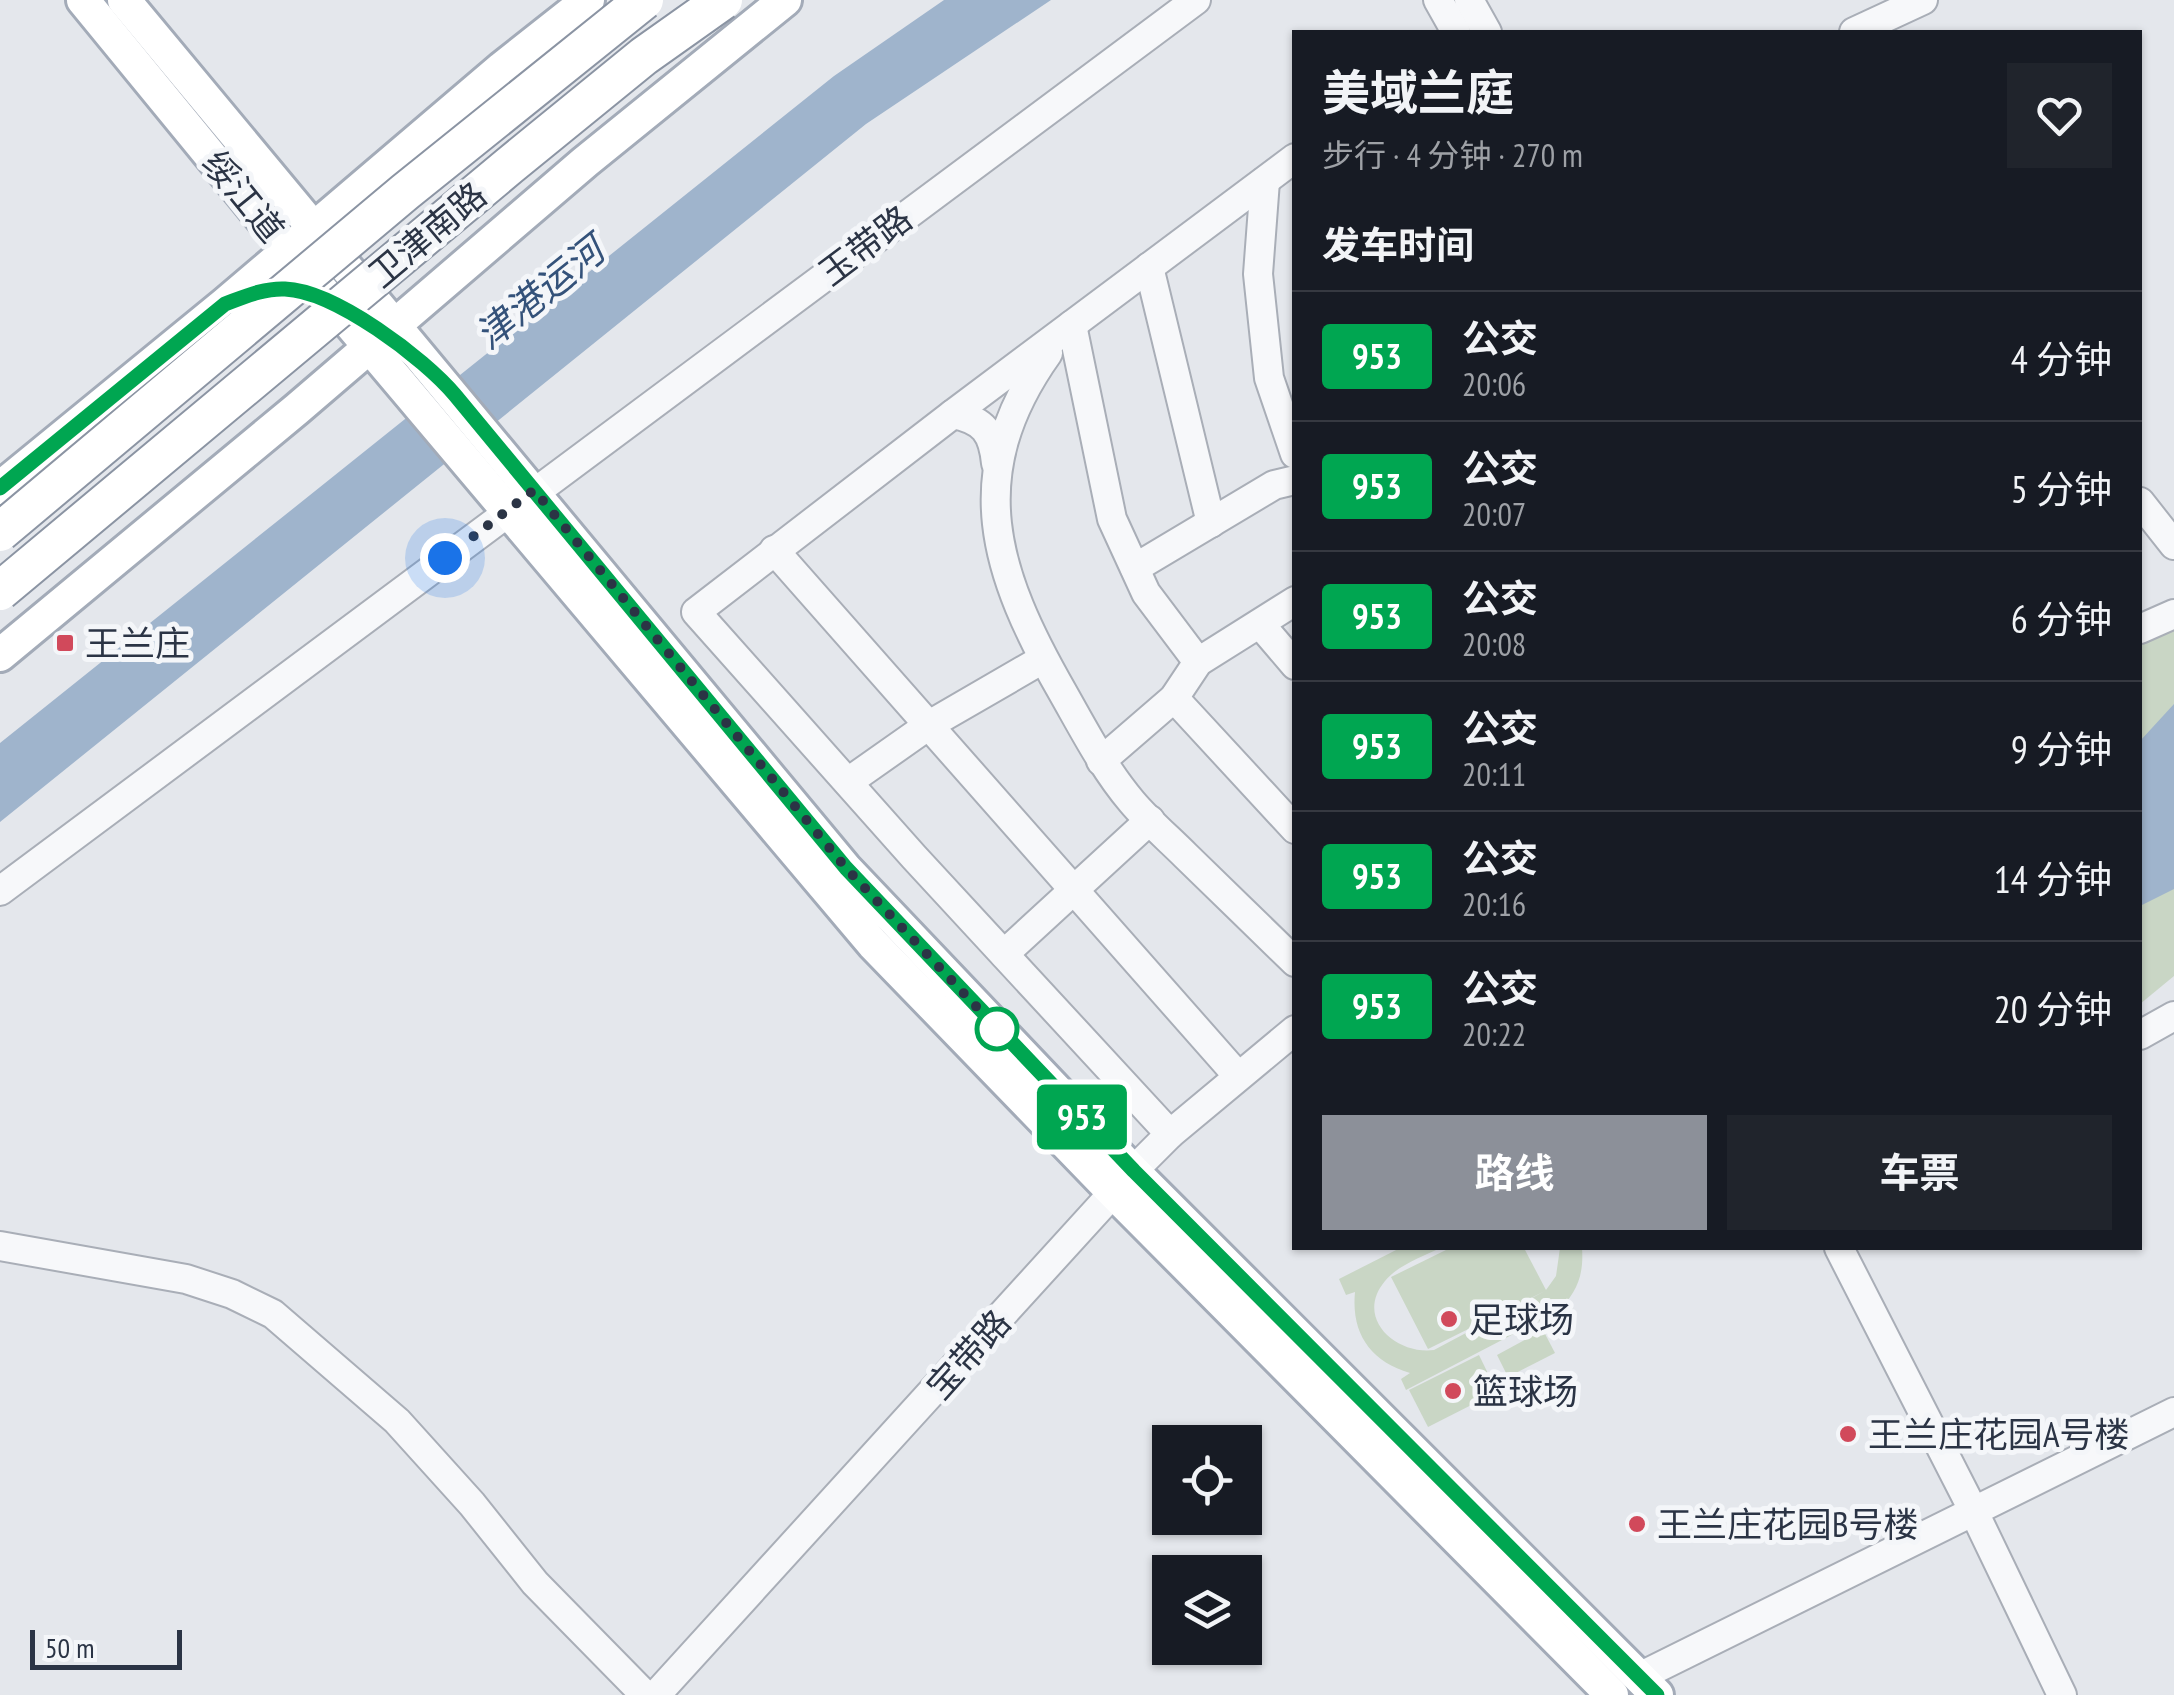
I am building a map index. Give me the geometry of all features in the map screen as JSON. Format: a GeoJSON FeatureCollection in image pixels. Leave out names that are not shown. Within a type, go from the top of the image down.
{"type":"FeatureCollection","features":[{"type":"Feature","properties":{"kind":"highway","name":"卫津南路"},"geometry":{"type":"LineString","coordinates":[[0,532],[405,192],[644,0]]}},
{"type":"Feature","properties":{"kind":"highway","name":"卫津南路"},"geometry":{"type":"LineString","coordinates":[[0,591],[644,56],[723,0]]}},
{"type":"Feature","properties":{"kind":"main road","name":"绥江道"},"geometry":{"type":"LineString","coordinates":[[83,0],[302,237],[383,336],[408,391],[470,467],[521,500]]}},
{"type":"Feature","properties":{"kind":"main road","name":"绥江道"},"geometry":{"type":"LineString","coordinates":[[124,0],[256,185]]}},
{"type":"Feature","properties":{"kind":"main road"},"geometry":{"type":"LineString","coordinates":[[0,488],[588,0]]}},
{"type":"Feature","properties":{"kind":"main road"},"geometry":{"type":"LineString","coordinates":[[0,655],[298,409],[584,162],[785,0]]}},
{"type":"Feature","properties":{"kind":"main road"},"geometry":{"type":"LineString","coordinates":[[225,304],[246,278],[255,252],[256,185]]}},
{"type":"Feature","properties":{"kind":"main road","name":"绥江道"},"geometry":{"type":"LineString","coordinates":[[302,237],[336,306],[434,370],[496,444],[521,500]]}},
{"type":"Feature","properties":{"kind":"main road"},"geometry":{"type":"LineString","coordinates":[[225,304],[282,289],[336,306],[338,328],[331,363],[298,409]]}},
{"type":"Feature","properties":{"kind":"main road"},"geometry":{"type":"LineString","coordinates":[[298,409],[342,386],[365,380],[388,379],[408,391]]}},
{"type":"Feature","properties":{"kind":"main road"},"geometry":{"type":"LineString","coordinates":[[521,500],[873,944],[1124,1182],[1636,1689]]}},
{"type":"Feature","properties":{"kind":"street","name":"玉带路"},"geometry":{"type":"LineString","coordinates":[[0,891],[1196,0]]}},
{"type":"Feature","properties":{"kind":"street"},"geometry":{"type":"LineString","coordinates":[[1438,0],[1473,24]]}},
{"type":"Feature","properties":{"kind":"street"},"geometry":{"type":"LineString","coordinates":[[1858,30],[1919,1]]}},
{"type":"Feature","properties":{"kind":"street"},"geometry":{"type":"LineString","coordinates":[[1919,1],[1916,20],[1919,30]]}},
{"type":"Feature","properties":{"kind":"street"},"geometry":{"type":"LineString","coordinates":[[1170,1134],[696,612],[1292,160]]}},
{"type":"Feature","properties":{"kind":"street"},"geometry":{"type":"LineString","coordinates":[[1265,181],[1258,274],[1269,378],[1292,445]]}},
{"type":"Feature","properties":{"kind":"street"},"geometry":{"type":"LineString","coordinates":[[1149,267],[1211,523]]}},
{"type":"Feature","properties":{"kind":"street"},"geometry":{"type":"LineString","coordinates":[[996,466],[1007,423],[1033,375],[1068,328]]}},
{"type":"Feature","properties":{"kind":"street"},"geometry":{"type":"LineString","coordinates":[[1068,328],[1112,518],[1146,593],[1198,662]]}},
{"type":"Feature","properties":{"kind":"street"},"geometry":{"type":"LineString","coordinates":[[954,414],[981,423],[994,442],[996,500],[1006,572],[1023,619],[1102,761],[1150,820],[1292,959]]}},
{"type":"Feature","properties":{"kind":"street"},"geometry":{"type":"LineString","coordinates":[[1135,568],[1274,485],[1292,481]]}},
{"type":"Feature","properties":{"kind":"street"},"geometry":{"type":"LineString","coordinates":[[2142,505],[2174,545]]}},
{"type":"Feature","properties":{"kind":"street"},"geometry":{"type":"LineString","coordinates":[[774,550],[1238,1076]]}},
{"type":"Feature","properties":{"kind":"street"},"geometry":{"type":"LineString","coordinates":[[1102,761],[1174,698],[1198,662],[1292,603]]}},
{"type":"Feature","properties":{"kind":"street"},"geometry":{"type":"LineString","coordinates":[[2142,629],[2174,614]]}},
{"type":"Feature","properties":{"kind":"street"},"geometry":{"type":"LineString","coordinates":[[1260,624],[1292,661]]}},
{"type":"Feature","properties":{"kind":"street"},"geometry":{"type":"LineString","coordinates":[[848,782],[928,725],[1044,659]]}},
{"type":"Feature","properties":{"kind":"street"},"geometry":{"type":"LineString","coordinates":[[1174,698],[1292,826]]}},
{"type":"Feature","properties":{"kind":"street"},"geometry":{"type":"LineString","coordinates":[[1004,954],[1150,820]]}},
{"type":"Feature","properties":{"kind":"street"},"geometry":{"type":"LineString","coordinates":[[2142,1034],[2174,1016]]}},
{"type":"Feature","properties":{"kind":"street","name":"宝带路"},"geometry":{"type":"LineString","coordinates":[[656,1695],[1170,1134],[1292,1032]]}},
{"type":"Feature","properties":{"kind":"street"},"geometry":{"type":"LineString","coordinates":[[0,1246],[186,1279],[232,1294],[273,1314],[397,1422],[472,1504],[535,1582],[644,1695]]}},
{"type":"Feature","properties":{"kind":"street"},"geometry":{"type":"LineString","coordinates":[[1840,1250],[2062,1695]]}},
{"type":"Feature","properties":{"kind":"street"},"geometry":{"type":"LineString","coordinates":[[1636,1689],[2174,1412]]}},
{"type":"Feature","properties":{"kind":"green space"},"geometry":{"type":"Polygon","coordinates":[[[2174,626],[2174,976],[2142,1002],[2142,639],[2174,626]]]}},
{"type":"Feature","properties":{"kind":"green space"},"geometry":{"type":"Polygon","coordinates":[[[1396,1250],[1436,1250],[1397,1270],[1385,1281],[1374,1308],[1377,1320],[1394,1340],[1406,1347],[1434,1350],[1545,1291],[1428,1349],[1391,1277],[1446,1250],[1525,1250],[1546,1290],[1556,1276],[1560,1250],[1582,1250],[1578,1283],[1556,1312],[1406,1390],[1401,1379],[1410,1373],[1384,1361],[1366,1343],[1356,1320],[1355,1292],[1346,1295],[1339,1279],[1396,1250]]]}},
{"type":"Feature","properties":{"kind":"green space"},"geometry":{"type":"Polygon","coordinates":[[[1543,1330],[1555,1353],[1508,1377],[1497,1355],[1543,1330]]]}},
{"type":"Feature","properties":{"kind":"green space","name":"篮球场"},"geometry":{"type":"Polygon","coordinates":[[[1479,1355],[1497,1392],[1428,1427],[1409,1390],[1479,1355]]]}},
{"type":"Feature","properties":{"kind":"water"},"geometry":{"type":"Polygon","coordinates":[[[944,0],[1051,0],[866,124],[0,822],[0,743],[834,76],[944,0]]]}},
{"type":"Feature","properties":{"kind":"water"},"geometry":{"type":"Polygon","coordinates":[[[2174,704],[2174,889],[2142,905],[2142,739],[2174,704]]]}},
{"type":"Feature","properties":{"kind":"bus line","name":"953"},"geometry":{"type":"LineString","coordinates":[[0,488],[225,304],[256,293],[288,289],[322,300],[417,357],[455,395],[846,868],[1134,1171],[1657,1695]]}},
{"type":"Feature","properties":{"kind":"place","name":"王兰庄"},"geometry":{"type":"Point","coordinates":[65,643]}},
{"type":"Feature","properties":{"kind":"place","name":"足球场"},"geometry":{"type":"Point","coordinates":[1449,1319]}},
{"type":"Feature","properties":{"kind":"place","name":"篮球场"},"geometry":{"type":"Point","coordinates":[1453,1391]}},
{"type":"Feature","properties":{"kind":"place","name":"王兰庄花园A号楼"},"geometry":{"type":"Point","coordinates":[1848,1434]}},
{"type":"Feature","properties":{"kind":"place","name":"王兰庄花园B号楼"},"geometry":{"type":"Point","coordinates":[1637,1524]}},
{"type":"Feature","properties":{"kind":"route"},"geometry":{"type":"LineString","coordinates":[[445,558],[534,490],[846,868],[1002,1034],[997,1029]]}},
{"type":"Feature","properties":{"kind":"water label","name":"津港运河"},"geometry":{"type":"Point","coordinates":[539,292]}}]}
